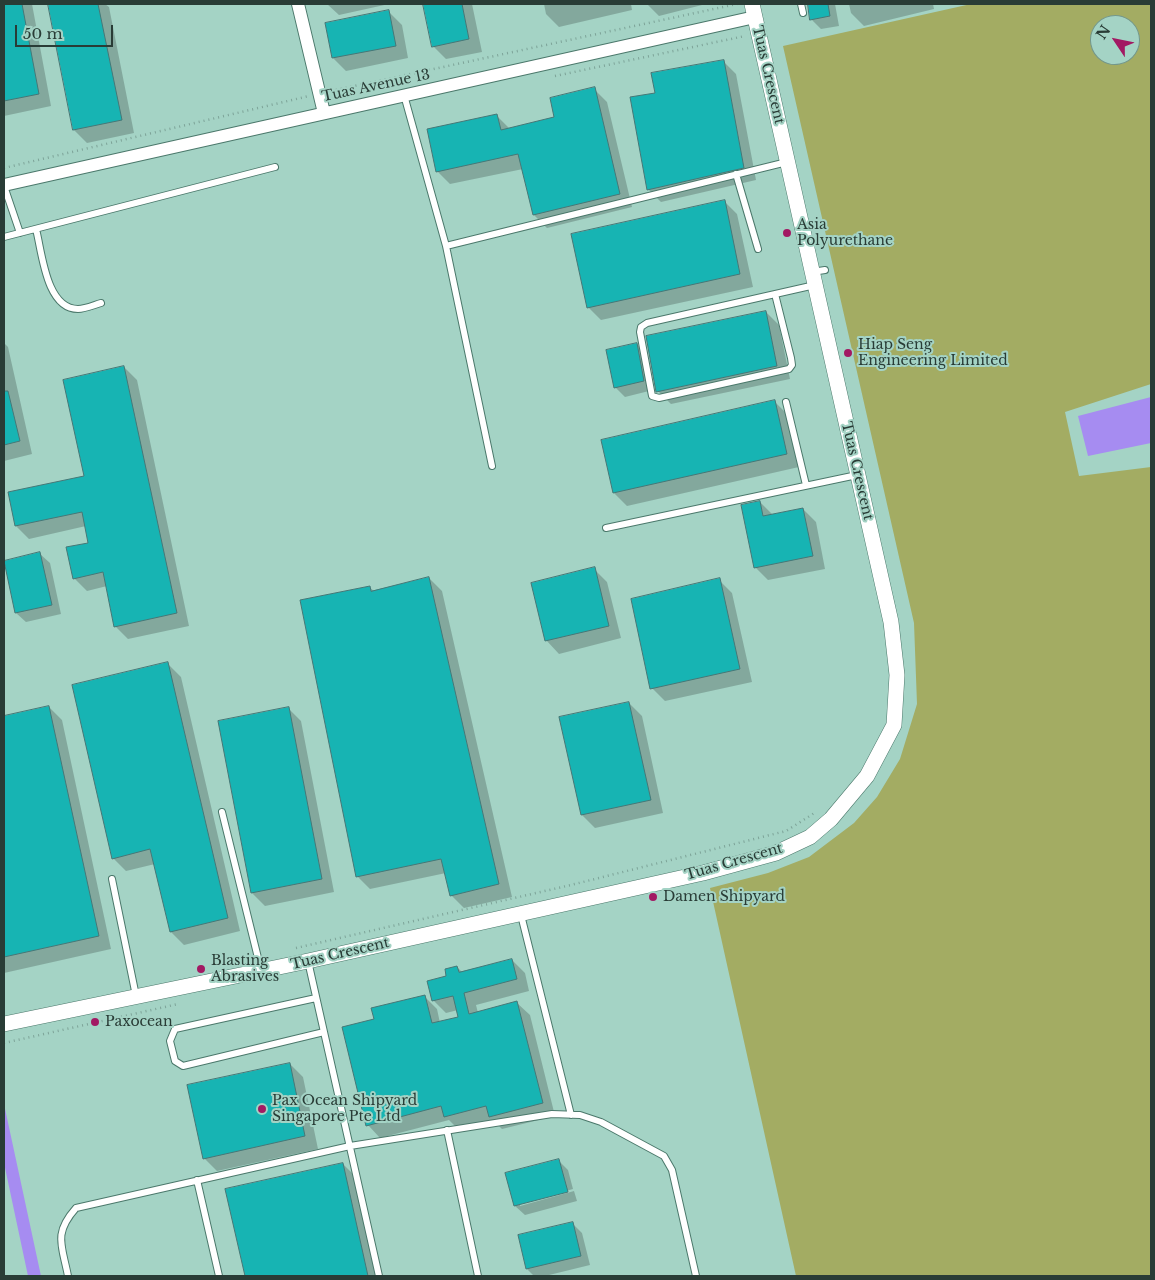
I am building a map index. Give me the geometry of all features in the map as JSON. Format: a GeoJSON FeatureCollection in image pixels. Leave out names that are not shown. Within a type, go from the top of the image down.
{"type":"FeatureCollection","features":[{"type":"Feature","properties":{"kind":"street"},"geometry":{"type":"LineString","coordinates":[[298,4],[324,113]]}},
{"type":"Feature","properties":{"kind":"street","name":"Tuas Avenue 13"},"geometry":{"type":"LineString","coordinates":[[4,186],[404,95],[750,13]]}},
{"type":"Feature","properties":{"kind":"street","name":"Tuas Crescent"},"geometry":{"type":"LineString","coordinates":[[4,1024],[308,962],[703,873],[776,853],[810,837],[831,819],[867,776],[894,725],[897,675],[891,622],[858,474],[818,276],[750,13]]}},
{"type":"Feature","properties":{"kind":"lane"},"geometry":{"type":"LineString","coordinates":[[801,4],[803,13]]}},
{"type":"Feature","properties":{"kind":"lane"},"geometry":{"type":"LineString","coordinates":[[404,95],[446,246],[492,466]]}},
{"type":"Feature","properties":{"kind":"lane"},"geometry":{"type":"LineString","coordinates":[[446,246],[788,162]]}},
{"type":"Feature","properties":{"kind":"lane"},"geometry":{"type":"LineString","coordinates":[[4,237],[275,167]]}},
{"type":"Feature","properties":{"kind":"lane"},"geometry":{"type":"LineString","coordinates":[[736,174],[758,249]]}},
{"type":"Feature","properties":{"kind":"lane"},"geometry":{"type":"LineString","coordinates":[[4,186],[20,233]]}},
{"type":"Feature","properties":{"kind":"lane"},"geometry":{"type":"LineString","coordinates":[[36,229],[52,292],[64,305],[78,309],[101,303]]}},
{"type":"Feature","properties":{"kind":"lane"},"geometry":{"type":"LineString","coordinates":[[775,294],[791,358],[792,365],[789,369],[659,398],[652,396],[640,332],[641,327],[647,323],[775,294],[818,276]]}},
{"type":"Feature","properties":{"kind":"lane"},"geometry":{"type":"LineString","coordinates":[[786,402],[806,486]]}},
{"type":"Feature","properties":{"kind":"lane"},"geometry":{"type":"LineString","coordinates":[[606,528],[858,474]]}},
{"type":"Feature","properties":{"kind":"lane"},"geometry":{"type":"LineString","coordinates":[[222,812],[261,971]]}},
{"type":"Feature","properties":{"kind":"lane"},"geometry":{"type":"LineString","coordinates":[[112,879],[136,998]]}},
{"type":"Feature","properties":{"kind":"lane"},"geometry":{"type":"LineString","coordinates":[[521,914],[571,1115]]}},
{"type":"Feature","properties":{"kind":"lane"},"geometry":{"type":"LineString","coordinates":[[308,962],[379,1276]]}},
{"type":"Feature","properties":{"kind":"lane"},"geometry":{"type":"LineString","coordinates":[[316,998],[175,1029],[170,1041],[175,1061],[184,1066],[324,1032]]}},
{"type":"Feature","properties":{"kind":"lane"},"geometry":{"type":"LineString","coordinates":[[68,1276],[60,1236],[64,1222],[76,1208],[350,1146],[552,1114],[580,1115],[601,1122],[664,1156],[672,1170],[696,1276]]}},
{"type":"Feature","properties":{"kind":"lane"},"geometry":{"type":"LineString","coordinates":[[447,1130],[478,1276]]}},
{"type":"Feature","properties":{"kind":"lane"},"geometry":{"type":"LineString","coordinates":[[197,1180],[219,1276]]}},
{"type":"Feature","properties":{"kind":"path"},"geometry":{"type":"LineString","coordinates":[[4,168],[319,94],[738,4],[750,13],[748,45]]}},
{"type":"Feature","properties":{"kind":"path"},"geometry":{"type":"LineString","coordinates":[[286,950],[571,886],[786,831],[822,807]]}},
{"type":"Feature","properties":{"kind":"green space"},"geometry":{"type":"Polygon","coordinates":[[[971,4],[1151,4],[1151,384],[1065,412],[1079,476],[1151,467],[1151,1276],[796,1276],[710,888],[768,873],[809,857],[854,823],[877,797],[900,759],[917,704],[914,623],[783,46],[971,4]]]}},
{"type":"Feature","properties":{"kind":"shaded area"},"geometry":{"type":"Polygon","coordinates":[[[1151,397],[1151,443],[1088,456],[1078,416],[1151,397]]]}},
{"type":"Feature","properties":{"kind":"shaded area"},"geometry":{"type":"Polygon","coordinates":[[[4,1104],[41,1276],[28,1276],[4,1163],[4,1104]]]}},
{"type":"Feature","properties":{"kind":"building"},"geometry":{"type":"Polygon","coordinates":[[[4,4],[22,4],[39,94],[4,101],[4,4]]]}},
{"type":"Feature","properties":{"kind":"building"},"geometry":{"type":"Polygon","coordinates":[[[48,4],[98,4],[122,120],[73,130],[48,4]]]}},
{"type":"Feature","properties":{"kind":"building"},"geometry":{"type":"Polygon","coordinates":[[[423,4],[462,4],[469,39],[432,47],[423,4]]]}},
{"type":"Feature","properties":{"kind":"building"},"geometry":{"type":"Polygon","coordinates":[[[808,4],[828,4],[830,16],[810,20],[808,4]]]}},
{"type":"Feature","properties":{"kind":"building"},"geometry":{"type":"Polygon","coordinates":[[[389,10],[396,46],[332,58],[325,23],[389,10]]]}},
{"type":"Feature","properties":{"kind":"building"},"geometry":{"type":"Polygon","coordinates":[[[724,60],[744,168],[647,190],[630,97],[655,93],[651,73],[724,60]]]}},
{"type":"Feature","properties":{"kind":"building"},"geometry":{"type":"Polygon","coordinates":[[[595,87],[620,194],[533,215],[518,154],[436,172],[427,129],[497,114],[501,130],[554,117],[550,98],[595,87]]]}},
{"type":"Feature","properties":{"kind":"building"},"geometry":{"type":"Polygon","coordinates":[[[725,200],[740,274],[587,308],[571,234],[725,200]]]}},
{"type":"Feature","properties":{"kind":"building"},"geometry":{"type":"Polygon","coordinates":[[[766,311],[777,366],[656,392],[646,336],[766,311]]]}},
{"type":"Feature","properties":{"kind":"building"},"geometry":{"type":"Polygon","coordinates":[[[637,343],[644,381],[614,388],[606,350],[637,343]]]}},
{"type":"Feature","properties":{"kind":"building"},"geometry":{"type":"Polygon","coordinates":[[[124,366],[177,613],[114,627],[103,572],[73,579],[66,547],[88,543],[82,512],[15,526],[8,492],[84,476],[63,380],[124,366]]]}},
{"type":"Feature","properties":{"kind":"building"},"geometry":{"type":"Polygon","coordinates":[[[4,391],[8,391],[20,441],[4,445],[4,391]]]}},
{"type":"Feature","properties":{"kind":"building"},"geometry":{"type":"Polygon","coordinates":[[[775,400],[787,454],[613,493],[601,440],[775,400]]]}},
{"type":"Feature","properties":{"kind":"building"},"geometry":{"type":"Polygon","coordinates":[[[760,501],[763,516],[803,508],[813,556],[754,568],[741,505],[760,501]]]}},
{"type":"Feature","properties":{"kind":"building"},"geometry":{"type":"Polygon","coordinates":[[[40,552],[52,605],[15,613],[4,561],[40,552]]]}},
{"type":"Feature","properties":{"kind":"building"},"geometry":{"type":"Polygon","coordinates":[[[595,567],[609,626],[545,641],[531,583],[595,567]]]}},
{"type":"Feature","properties":{"kind":"building"},"geometry":{"type":"Polygon","coordinates":[[[429,577],[499,884],[450,896],[441,859],[356,877],[300,600],[370,586],[371,591],[429,577]]]}},
{"type":"Feature","properties":{"kind":"building"},"geometry":{"type":"Polygon","coordinates":[[[720,578],[740,669],[650,689],[631,599],[720,578]]]}},
{"type":"Feature","properties":{"kind":"building"},"geometry":{"type":"Polygon","coordinates":[[[168,662],[228,918],[170,932],[150,849],[112,859],[72,685],[168,662]]]}},
{"type":"Feature","properties":{"kind":"building"},"geometry":{"type":"Polygon","coordinates":[[[629,702],[651,800],[581,815],[559,717],[629,702]]]}},
{"type":"Feature","properties":{"kind":"building"},"geometry":{"type":"Polygon","coordinates":[[[49,706],[99,936],[4,957],[4,716],[49,706]]]}},
{"type":"Feature","properties":{"kind":"building"},"geometry":{"type":"Polygon","coordinates":[[[289,707],[322,879],[251,893],[218,721],[289,707]]]}},
{"type":"Feature","properties":{"kind":"building"},"geometry":{"type":"Polygon","coordinates":[[[512,959],[517,979],[464,993],[469,1014],[517,1001],[543,1103],[489,1117],[486,1106],[444,1117],[441,1106],[366,1126],[342,1027],[374,1019],[371,1008],[425,995],[432,1023],[458,1017],[453,996],[432,1001],[427,981],[446,976],[445,969],[457,966],[459,972],[512,959]]]}},
{"type":"Feature","properties":{"kind":"building"},"geometry":{"type":"Polygon","coordinates":[[[290,1063],[305,1136],[203,1159],[187,1085],[290,1063]]]}},
{"type":"Feature","properties":{"kind":"building"},"geometry":{"type":"Polygon","coordinates":[[[559,1159],[568,1192],[514,1206],[505,1173],[559,1159]]]}},
{"type":"Feature","properties":{"kind":"building"},"geometry":{"type":"Polygon","coordinates":[[[343,1163],[368,1276],[245,1276],[225,1189],[343,1163]]]}},
{"type":"Feature","properties":{"kind":"building"},"geometry":{"type":"Polygon","coordinates":[[[573,1222],[581,1256],[526,1269],[518,1235],[573,1222]]]}},
{"type":"Feature","properties":{"kind":"place","name":"Asia Polyurethane"},"geometry":{"type":"Point","coordinates":[787,233]}},
{"type":"Feature","properties":{"kind":"place","name":"Hiap Seng Engineering Limited"},"geometry":{"type":"Point","coordinates":[848,353]}},
{"type":"Feature","properties":{"kind":"place","name":"Damen Shipyard"},"geometry":{"type":"Point","coordinates":[653,897]}},
{"type":"Feature","properties":{"kind":"place","name":"Blasting Abrasives"},"geometry":{"type":"Point","coordinates":[201,969]}},
{"type":"Feature","properties":{"kind":"place","name":"Paxocean"},"geometry":{"type":"Point","coordinates":[95,1022]}},
{"type":"Feature","properties":{"kind":"place","name":"Pax Ocean Shipyard Singapore Pte Ltd"},"geometry":{"type":"Point","coordinates":[262,1109]}}]}
